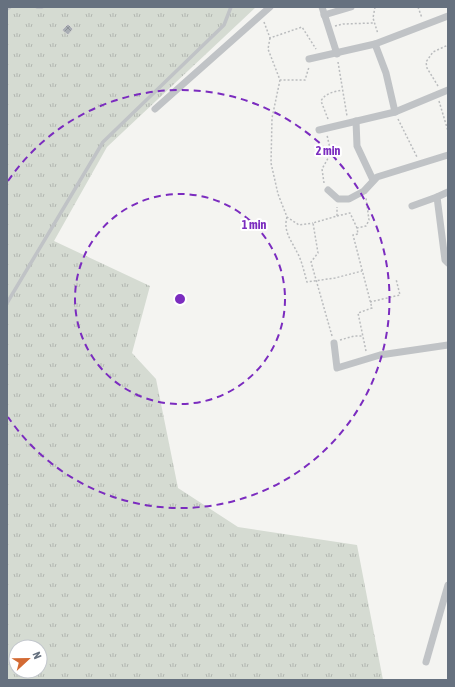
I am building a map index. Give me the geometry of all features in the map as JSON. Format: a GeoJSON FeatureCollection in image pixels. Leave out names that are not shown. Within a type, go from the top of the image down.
{"type":"FeatureCollection","features":[{"type":"Feature","properties":{"kind":"street"},"geometry":{"type":"LineString","coordinates":[[155,108],[270,7]]}},
{"type":"Feature","properties":{"kind":"street"},"geometry":{"type":"LineString","coordinates":[[322,7],[337,54]]}},
{"type":"Feature","properties":{"kind":"street"},"geometry":{"type":"LineString","coordinates":[[324,16],[351,7]]}},
{"type":"Feature","properties":{"kind":"street"},"geometry":{"type":"LineString","coordinates":[[309,60],[378,43],[448,17]]}},
{"type":"Feature","properties":{"kind":"street"},"geometry":{"type":"LineString","coordinates":[[378,43],[394,112]]}},
{"type":"Feature","properties":{"kind":"street"},"geometry":{"type":"LineString","coordinates":[[319,130],[394,112],[443,93]]}},
{"type":"Feature","properties":{"kind":"street"},"geometry":{"type":"LineString","coordinates":[[356,121],[358,146],[373,180]]}},
{"type":"Feature","properties":{"kind":"street"},"geometry":{"type":"LineString","coordinates":[[328,190],[338,199],[349,199],[364,190],[373,180],[381,175],[420,165],[448,155]]}},
{"type":"Feature","properties":{"kind":"street"},"geometry":{"type":"LineString","coordinates":[[412,206],[448,192]]}},
{"type":"Feature","properties":{"kind":"street"},"geometry":{"type":"LineString","coordinates":[[437,197],[445,260],[448,263]]}},
{"type":"Feature","properties":{"kind":"street"},"geometry":{"type":"LineString","coordinates":[[334,343],[337,368],[394,352],[418,351],[448,345]]}},
{"type":"Feature","properties":{"kind":"street"},"geometry":{"type":"LineString","coordinates":[[426,662],[448,585]]}},
{"type":"Feature","properties":{"kind":"lane"},"geometry":{"type":"LineString","coordinates":[[37,7],[42,7]]}},
{"type":"Feature","properties":{"kind":"lane"},"geometry":{"type":"LineString","coordinates":[[7,303],[103,142],[224,25],[231,7]]}},
{"type":"Feature","properties":{"kind":"path"},"geometry":{"type":"LineString","coordinates":[[375,7],[374,24],[378,43]]}},
{"type":"Feature","properties":{"kind":"path"},"geometry":{"type":"LineString","coordinates":[[418,7],[425,25]]}},
{"type":"Feature","properties":{"kind":"path"},"geometry":{"type":"LineString","coordinates":[[261,14],[270,38],[268,49],[280,80],[272,118],[271,163],[278,194],[287,217],[299,225],[313,223],[350,213],[357,228],[358,234],[353,235],[372,308],[358,313],[368,359]]}},
{"type":"Feature","properties":{"kind":"path"},"geometry":{"type":"LineString","coordinates":[[327,26],[334,27],[343,24],[374,24]]}},
{"type":"Feature","properties":{"kind":"path"},"geometry":{"type":"LineString","coordinates":[[270,38],[302,26],[321,57]]}},
{"type":"Feature","properties":{"kind":"path"},"geometry":{"type":"LineString","coordinates":[[448,45],[433,52],[426,64],[443,93],[448,131]]}},
{"type":"Feature","properties":{"kind":"path"},"geometry":{"type":"LineString","coordinates":[[337,54],[348,123]]}},
{"type":"Feature","properties":{"kind":"path"},"geometry":{"type":"LineString","coordinates":[[280,80],[305,80],[309,71],[309,60]]}},
{"type":"Feature","properties":{"kind":"path"},"geometry":{"type":"LineString","coordinates":[[328,190],[325,185],[322,169],[331,153],[327,136],[331,127],[321,101],[328,94],[342,90]]}},
{"type":"Feature","properties":{"kind":"path"},"geometry":{"type":"LineString","coordinates":[[394,112],[420,165]]}},
{"type":"Feature","properties":{"kind":"path"},"geometry":{"type":"LineString","coordinates":[[357,228],[366,226],[369,220],[368,203],[364,190]]}},
{"type":"Feature","properties":{"kind":"path"},"geometry":{"type":"LineString","coordinates":[[337,216],[338,199]]}},
{"type":"Feature","properties":{"kind":"path"},"geometry":{"type":"LineString","coordinates":[[287,217],[285,224],[289,240],[297,252],[307,282],[362,271]]}},
{"type":"Feature","properties":{"kind":"path"},"geometry":{"type":"LineString","coordinates":[[313,223],[318,253],[312,262],[334,343],[354,336],[362,336]]}},
{"type":"Feature","properties":{"kind":"path"},"geometry":{"type":"LineString","coordinates":[[370,302],[400,295],[396,279]]}},
{"type":"Feature","properties":{"kind":"green space"},"geometry":{"type":"Polygon","coordinates":[[[7,7],[256,7],[107,147],[54,241],[150,286],[132,353],[156,379],[178,488],[238,527],[357,545],[383,680],[7,680],[7,7]]]}},
{"type":"Feature","properties":{"kind":"building"},"geometry":{"type":"Polygon","coordinates":[[[68,24],[73,29],[68,35],[62,30],[68,24]]]}}]}
